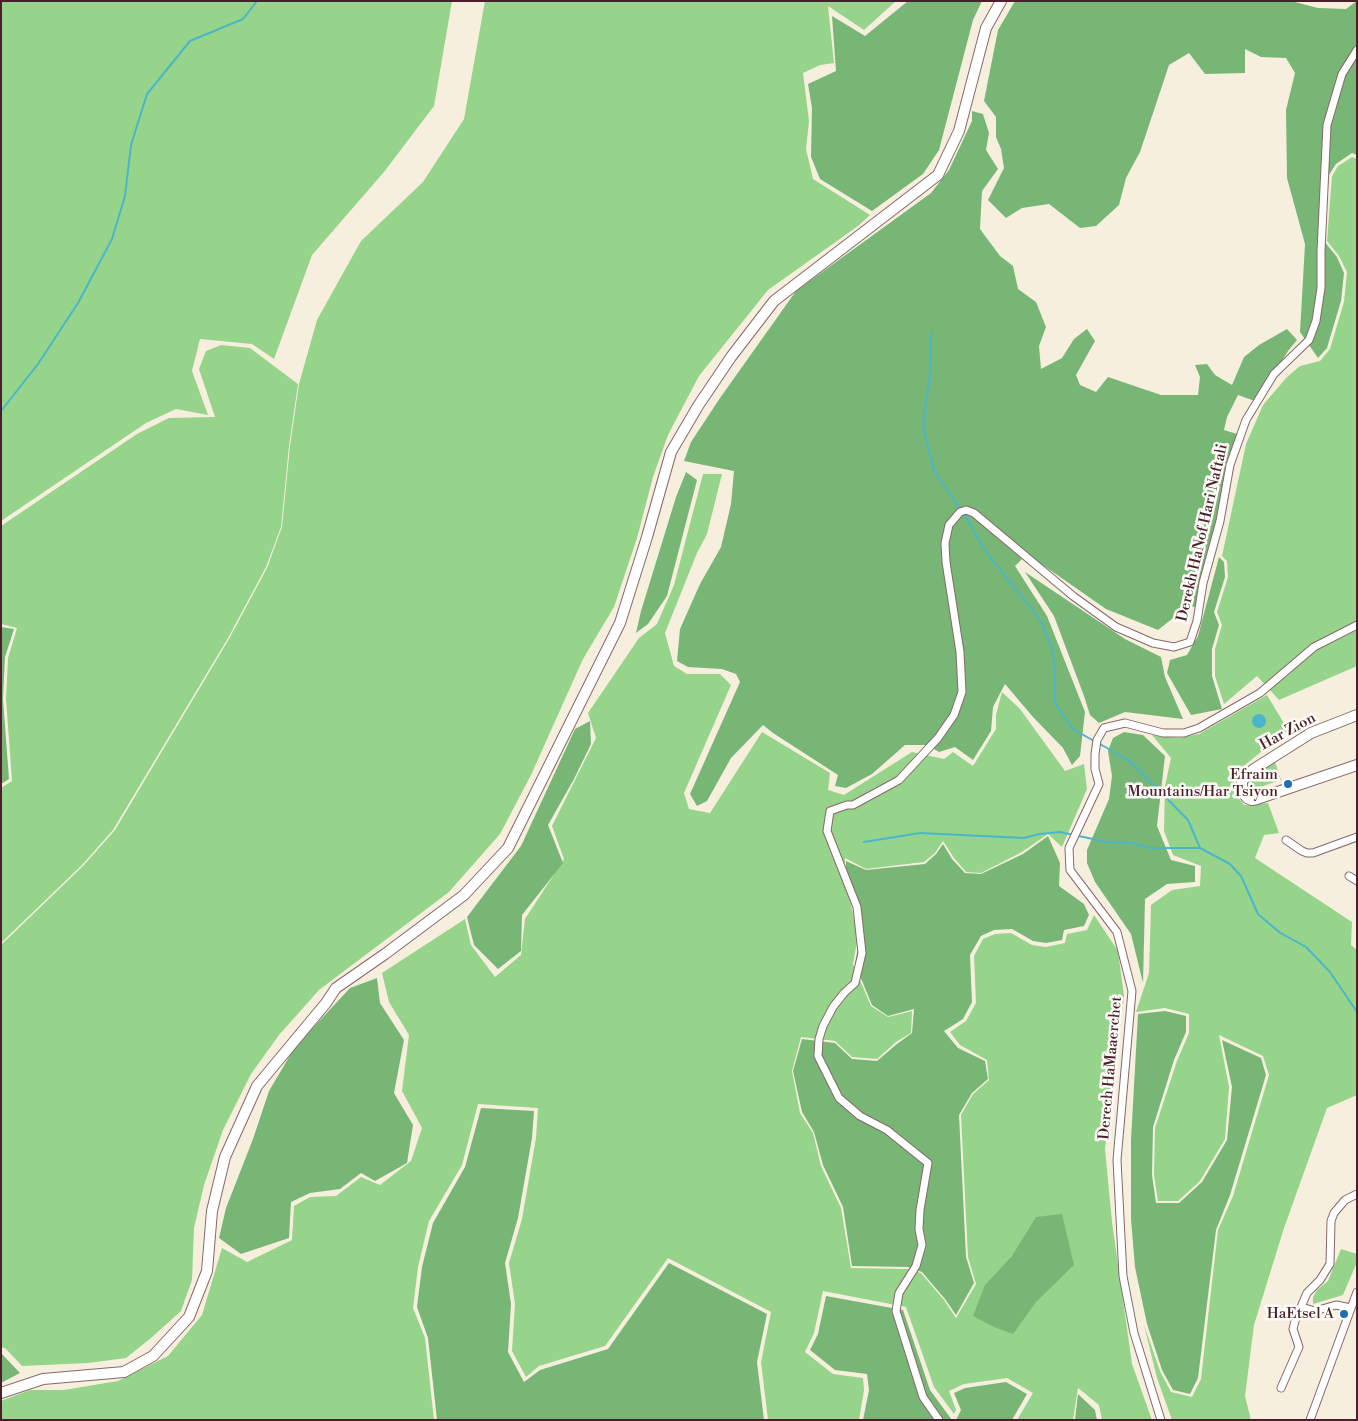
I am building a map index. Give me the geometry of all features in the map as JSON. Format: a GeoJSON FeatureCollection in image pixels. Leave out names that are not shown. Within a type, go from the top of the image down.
{"type":"FeatureCollection","features":[{"type":"Feature","properties":{"kind":"main road"},"geometry":{"type":"LineString","coordinates":[[1,1393],[43,1379],[124,1372],[153,1356],[189,1317],[206,1271],[212,1211],[225,1157],[258,1086],[326,1003],[336,988],[464,895],[508,848],[620,623],[671,452],[698,406],[726,365],[774,302],[938,175],[959,131],[986,28],[1001,1]]}},
{"type":"Feature","properties":{"kind":"main road","name":"Har Zion"},"geometry":{"type":"LineString","coordinates":[[1357,716],[1311,733],[1247,774],[1242,782],[1242,791],[1244,795],[1252,800],[1262,798],[1357,765]]}},
{"type":"Feature","properties":{"kind":"street","name":"Derekh HaNof Hari Naftali"},"geometry":{"type":"LineString","coordinates":[[939,1420],[923,1397],[896,1311],[899,1293],[916,1266],[922,1245],[919,1229],[920,1210],[928,1162],[886,1130],[860,1116],[840,1098],[818,1056],[819,1039],[823,1026],[833,1007],[855,983],[862,954],[857,907],[827,831],[830,811],[847,805],[854,805],[899,780],[938,738],[954,715],[962,692],[960,652],[946,562],[945,543],[949,525],[960,512],[966,510],[974,514],[1073,596],[1116,627],[1153,644],[1174,648],[1190,642],[1197,621],[1203,583],[1220,522],[1230,464],[1246,420],[1274,374],[1309,340],[1316,321],[1321,288],[1327,125],[1342,74],[1357,50]]}},
{"type":"Feature","properties":{"kind":"street","name":"Derech HaMaaerchet"},"geometry":{"type":"LineString","coordinates":[[1161,1420],[1134,1333],[1123,1276],[1117,1160],[1132,991],[1117,932],[1070,870],[1069,848],[1099,784],[1095,769],[1095,754],[1098,740],[1104,728],[1125,723],[1163,733],[1184,733],[1199,728],[1260,693],[1314,647],[1357,625]]}},
{"type":"Feature","properties":{"kind":"street"},"geometry":{"type":"LineString","coordinates":[[1286,840],[1302,852],[1313,853],[1357,837]]}},
{"type":"Feature","properties":{"kind":"street"},"geometry":{"type":"LineString","coordinates":[[1349,876],[1357,881]]}},
{"type":"Feature","properties":{"kind":"street"},"geometry":{"type":"LineString","coordinates":[[1281,1388],[1299,1347],[1293,1329],[1295,1321],[1307,1293],[1320,1280],[1330,1264],[1331,1221],[1345,1200],[1357,1194]]}},
{"type":"Feature","properties":{"kind":"street"},"geometry":{"type":"LineString","coordinates":[[1310,1420],[1357,1292]]}},
{"type":"Feature","properties":{"kind":"street"},"geometry":{"type":"LineString","coordinates":[[1301,1307],[1315,1311],[1336,1305],[1351,1308]]}},
{"type":"Feature","properties":{"kind":"green space"},"geometry":{"type":"Polygon","coordinates":[[[1,1],[452,1],[434,106],[384,172],[312,255],[274,359],[252,344],[200,339],[192,371],[208,415],[176,409],[146,423],[1,521],[1,1]]]}},
{"type":"Feature","properties":{"kind":"green space"},"geometry":{"type":"Polygon","coordinates":[[[485,1],[896,1],[864,30],[828,6],[834,63],[820,65],[803,73],[809,121],[806,149],[813,179],[870,215],[858,226],[768,290],[699,376],[668,435],[653,477],[637,538],[614,607],[583,659],[531,775],[500,834],[449,892],[319,990],[279,1035],[251,1074],[223,1130],[204,1185],[194,1228],[192,1280],[181,1311],[126,1358],[88,1363],[22,1366],[5,1348],[1,1347],[1,945],[83,866],[115,830],[229,639],[267,568],[282,527],[290,446],[299,384],[317,320],[361,241],[423,182],[464,119],[485,1]]]}},
{"type":"Feature","properties":{"kind":"green space"},"geometry":{"type":"Polygon","coordinates":[[[908,1],[982,1],[973,20],[939,150],[923,174],[872,211],[820,179],[811,157],[812,108],[808,84],[836,71],[832,16],[865,36],[908,1]]]}},
{"type":"Feature","properties":{"kind":"green space"},"geometry":{"type":"Polygon","coordinates":[[[1015,1],[1291,1],[1318,8],[1346,9],[1357,1],[1357,155],[1352,153],[1336,164],[1329,175],[1324,241],[1337,257],[1344,273],[1341,301],[1327,348],[1318,358],[1300,332],[1305,244],[1287,178],[1286,110],[1295,73],[1286,58],[1261,57],[1245,49],[1245,73],[1205,74],[1189,53],[1169,65],[1140,152],[1126,178],[1119,205],[1096,226],[1080,228],[1049,204],[1022,208],[1006,218],[988,200],[1004,168],[1001,149],[996,137],[996,117],[984,101],[998,30],[1015,1]]]}},
{"type":"Feature","properties":{"kind":"green space"},"geometry":{"type":"Polygon","coordinates":[[[972,111],[983,114],[989,133],[986,150],[998,169],[982,191],[980,229],[1000,256],[1013,266],[1018,289],[1036,302],[1046,327],[1039,346],[1041,369],[1062,358],[1074,339],[1087,329],[1095,341],[1076,375],[1080,385],[1096,392],[1108,377],[1161,395],[1198,395],[1200,377],[1195,365],[1207,364],[1215,375],[1232,385],[1244,357],[1259,345],[1287,329],[1297,340],[1288,351],[1261,395],[1255,401],[1238,395],[1227,417],[1224,430],[1237,434],[1197,607],[1181,606],[1177,615],[1158,630],[1106,609],[1027,554],[1015,566],[1047,616],[1085,712],[1080,756],[1072,765],[1063,748],[1005,684],[993,707],[991,731],[973,760],[955,747],[939,752],[927,745],[905,745],[872,774],[846,788],[835,786],[838,775],[763,725],[731,758],[707,801],[697,806],[690,794],[740,682],[736,674],[722,669],[688,667],[677,661],[680,629],[700,584],[721,547],[731,504],[734,471],[684,461],[691,442],[796,291],[931,193],[949,170],[972,121],[972,111]]]}},
{"type":"Feature","properties":{"kind":"green space"},"geometry":{"type":"Polygon","coordinates":[[[1352,157],[1357,159],[1357,666],[1279,700],[1257,676],[1224,704],[1215,676],[1215,649],[1222,625],[1217,612],[1228,577],[1227,561],[1222,556],[1246,444],[1263,405],[1287,377],[1300,366],[1320,361],[1330,349],[1344,302],[1347,272],[1339,256],[1327,241],[1332,176],[1338,166],[1352,157]]]}},
{"type":"Feature","properties":{"kind":"green space"},"geometry":{"type":"Polygon","coordinates":[[[221,345],[250,348],[298,384],[289,446],[281,527],[266,567],[228,638],[113,830],[82,865],[1,943],[1,788],[12,781],[6,699],[8,658],[17,628],[1,624],[1,526],[137,434],[169,418],[215,417],[199,369],[206,351],[221,345]]]}},
{"type":"Feature","properties":{"kind":"green space"},"geometry":{"type":"Polygon","coordinates":[[[686,472],[697,480],[667,596],[648,624],[636,633],[676,497],[686,472]]]}},
{"type":"Feature","properties":{"kind":"green space"},"geometry":{"type":"Polygon","coordinates":[[[703,474],[722,474],[707,534],[697,553],[665,633],[674,666],[687,674],[720,674],[731,685],[684,793],[689,809],[710,813],[762,732],[830,773],[828,790],[844,795],[912,752],[944,759],[953,752],[973,766],[996,729],[996,715],[1002,692],[1020,709],[1065,771],[1084,764],[1087,789],[1062,847],[1048,834],[1022,852],[981,873],[966,872],[943,841],[935,853],[924,862],[866,869],[845,858],[844,875],[858,936],[853,964],[871,1006],[888,1017],[912,1011],[911,1033],[896,1042],[877,1059],[852,1057],[835,1041],[801,1037],[792,1071],[800,1113],[813,1133],[821,1166],[841,1208],[851,1268],[908,1269],[921,1273],[944,1300],[956,1318],[976,1284],[968,1257],[961,1115],[973,1094],[989,1080],[987,1060],[960,1045],[950,1032],[966,1021],[976,1003],[974,956],[983,939],[995,934],[1011,933],[1032,945],[1046,947],[1065,943],[1067,934],[1087,930],[1094,915],[1118,951],[1124,996],[1105,1149],[1112,1222],[1132,1364],[1152,1420],[1102,1420],[1099,1405],[1078,1388],[1073,1420],[1017,1420],[1033,1393],[1007,1378],[964,1384],[949,1391],[956,1410],[954,1414],[934,1387],[906,1307],[823,1291],[814,1333],[805,1352],[833,1374],[863,1378],[864,1390],[859,1420],[768,1420],[761,1362],[771,1312],[668,1258],[605,1346],[539,1366],[526,1377],[512,1351],[515,1304],[509,1263],[522,1219],[536,1138],[538,1108],[478,1104],[462,1165],[429,1221],[418,1267],[413,1308],[425,1338],[434,1420],[1,1420],[1,1401],[30,1390],[64,1390],[118,1381],[168,1356],[202,1315],[222,1248],[247,1262],[292,1240],[294,1206],[310,1197],[336,1196],[361,1177],[380,1185],[411,1161],[422,1128],[402,1091],[409,1035],[389,1002],[382,973],[465,919],[471,945],[495,977],[521,955],[525,919],[564,859],[552,826],[596,738],[588,713],[639,638],[657,624],[674,585],[703,474]]]}},
{"type":"Feature","properties":{"kind":"green space"},"geometry":{"type":"Polygon","coordinates":[[[1219,557],[1224,562],[1225,577],[1214,612],[1219,625],[1212,649],[1212,676],[1222,709],[1191,715],[1167,673],[1170,660],[1187,655],[1198,636],[1219,557]]]}},
{"type":"Feature","properties":{"kind":"green space"},"geometry":{"type":"Polygon","coordinates":[[[1025,572],[1125,639],[1161,657],[1165,677],[1183,719],[1125,712],[1099,723],[1090,715],[1054,616],[1025,572]]]}},
{"type":"Feature","properties":{"kind":"green space"},"geometry":{"type":"Polygon","coordinates":[[[1,627],[14,629],[5,657],[3,699],[9,779],[1,784],[1,627]]]}},
{"type":"Feature","properties":{"kind":"green space"},"geometry":{"type":"Polygon","coordinates":[[[1267,695],[1288,730],[1235,773],[1233,791],[1244,805],[1268,803],[1279,833],[1264,835],[1255,858],[1352,922],[1351,945],[1357,950],[1357,1095],[1327,1108],[1284,1228],[1254,1325],[1245,1396],[1251,1420],[1172,1420],[1157,1378],[1144,1325],[1160,1371],[1171,1392],[1192,1397],[1201,1379],[1218,1230],[1233,1196],[1269,1075],[1263,1056],[1219,1035],[1229,1087],[1225,1139],[1200,1181],[1178,1201],[1158,1201],[1154,1175],[1155,1128],[1177,1061],[1189,1033],[1189,1014],[1165,1008],[1136,1012],[1149,973],[1151,905],[1172,890],[1200,886],[1201,866],[1173,855],[1164,831],[1165,786],[1171,758],[1152,735],[1179,738],[1199,734],[1267,695]]]}},
{"type":"Feature","properties":{"kind":"green space"},"geometry":{"type":"Polygon","coordinates":[[[590,721],[591,744],[548,825],[563,863],[522,915],[521,951],[498,969],[474,945],[467,917],[521,846],[575,729],[590,721]]]}},
{"type":"Feature","properties":{"kind":"green space"},"geometry":{"type":"Polygon","coordinates":[[[1124,732],[1143,735],[1165,756],[1157,826],[1171,860],[1195,866],[1195,882],[1167,884],[1145,899],[1143,983],[1131,934],[1095,882],[1087,863],[1087,850],[1109,799],[1112,776],[1108,751],[1113,738],[1124,732]]]}},
{"type":"Feature","properties":{"kind":"green space"},"geometry":{"type":"Polygon","coordinates":[[[1275,762],[1281,780],[1257,788],[1252,786],[1251,780],[1255,775],[1275,762]]]}},
{"type":"Feature","properties":{"kind":"green space"},"geometry":{"type":"Polygon","coordinates":[[[1048,836],[1060,863],[1059,886],[1084,904],[1089,915],[1084,926],[1064,930],[1062,940],[1046,943],[1033,941],[1012,929],[994,930],[981,936],[970,955],[972,1002],[963,1019],[944,1031],[958,1048],[985,1061],[988,1079],[972,1093],[959,1115],[966,1257],[974,1283],[956,1315],[922,1272],[908,1267],[852,1266],[843,1207],[823,1165],[814,1132],[802,1112],[793,1071],[802,1039],[835,1043],[852,1059],[877,1061],[912,1033],[914,1009],[888,1016],[872,1005],[855,964],[860,936],[846,875],[846,861],[866,870],[925,864],[943,844],[952,859],[965,873],[981,874],[1023,854],[1048,836]]]}},
{"type":"Feature","properties":{"kind":"green space"},"geometry":{"type":"Polygon","coordinates":[[[377,978],[380,1003],[404,1040],[394,1093],[413,1125],[407,1163],[375,1181],[361,1173],[340,1189],[310,1193],[291,1202],[289,1238],[241,1254],[219,1238],[226,1208],[253,1139],[269,1091],[295,1047],[350,988],[377,978]]]}},
{"type":"Feature","properties":{"kind":"green space"},"geometry":{"type":"Polygon","coordinates":[[[1165,1011],[1186,1016],[1186,1032],[1174,1060],[1153,1127],[1152,1175],[1156,1203],[1179,1203],[1202,1182],[1227,1140],[1232,1087],[1222,1040],[1261,1058],[1266,1075],[1230,1195],[1216,1230],[1198,1378],[1190,1394],[1173,1390],[1162,1370],[1147,1324],[1135,1267],[1131,1219],[1131,1140],[1138,1014],[1165,1011]]]}},
{"type":"Feature","properties":{"kind":"green space"},"geometry":{"type":"Polygon","coordinates":[[[481,1108],[534,1111],[532,1138],[518,1218],[505,1263],[511,1304],[508,1352],[524,1382],[540,1370],[608,1349],[669,1263],[767,1314],[757,1362],[764,1420],[437,1420],[428,1338],[417,1307],[422,1267],[433,1223],[465,1167],[481,1108]]]}},
{"type":"Feature","properties":{"kind":"green space"},"geometry":{"type":"Polygon","coordinates":[[[1062,1214],[1074,1265],[1036,1302],[1013,1334],[973,1316],[985,1285],[1012,1256],[1036,1217],[1062,1214]]]}},
{"type":"Feature","properties":{"kind":"green space"},"geometry":{"type":"Polygon","coordinates":[[[1341,1249],[1357,1254],[1357,1262],[1343,1295],[1313,1304],[1313,1297],[1317,1290],[1328,1281],[1341,1249]]]}},
{"type":"Feature","properties":{"kind":"green space"},"geometry":{"type":"Polygon","coordinates":[[[826,1296],[903,1310],[930,1390],[952,1420],[863,1420],[869,1390],[867,1374],[835,1370],[810,1350],[818,1334],[826,1296]]]}},
{"type":"Feature","properties":{"kind":"green space"},"geometry":{"type":"Polygon","coordinates":[[[1,1353],[20,1373],[1,1383],[1,1353]]]}},
{"type":"Feature","properties":{"kind":"green space"},"geometry":{"type":"Polygon","coordinates":[[[1006,1382],[1027,1394],[1012,1420],[956,1420],[961,1410],[954,1393],[965,1388],[1006,1382]]]}},
{"type":"Feature","properties":{"kind":"green space"},"geometry":{"type":"Polygon","coordinates":[[[1078,1394],[1095,1410],[1097,1420],[1075,1420],[1078,1394]]]}},
{"type":"Feature","properties":{"kind":"water"},"geometry":{"type":"Polygon","coordinates":[[[1256,714],[1262,714],[1266,721],[1262,728],[1256,728],[1252,724],[1252,718],[1256,714]]]}},
{"type":"Feature","properties":{"kind":"waterway"},"geometry":{"type":"LineString","coordinates":[[1,411],[38,364],[78,303],[112,239],[125,196],[131,145],[147,94],[190,41],[243,19],[257,1]]}},
{"type":"Feature","properties":{"kind":"waterway"},"geometry":{"type":"LineString","coordinates":[[931,333],[930,374],[923,422],[925,434],[934,471],[961,510]]}},
{"type":"Feature","properties":{"kind":"waterway"},"geometry":{"type":"LineString","coordinates":[[964,514],[986,552],[1041,621],[1053,652],[1055,702],[1073,729],[1094,741]]}},
{"type":"Feature","properties":{"kind":"waterway"},"geometry":{"type":"LineString","coordinates":[[1098,743],[1125,758],[1138,769],[1188,820],[1200,848],[1230,864],[1241,876],[1258,914],[1279,932],[1306,947],[1330,972],[1357,1012]]}},
{"type":"Feature","properties":{"kind":"waterway"},"geometry":{"type":"LineString","coordinates":[[864,842],[920,833],[1024,838],[1060,832],[1107,842],[1133,843],[1149,848],[1200,848]]}},
{"type":"Feature","properties":{"kind":"place","name":"Efraim Mountains/Har Tsiyon"},"geometry":{"type":"Point","coordinates":[1288,784]}},
{"type":"Feature","properties":{"kind":"place","name":"HaEtsel A"},"geometry":{"type":"Point","coordinates":[1344,1314]}}]}
